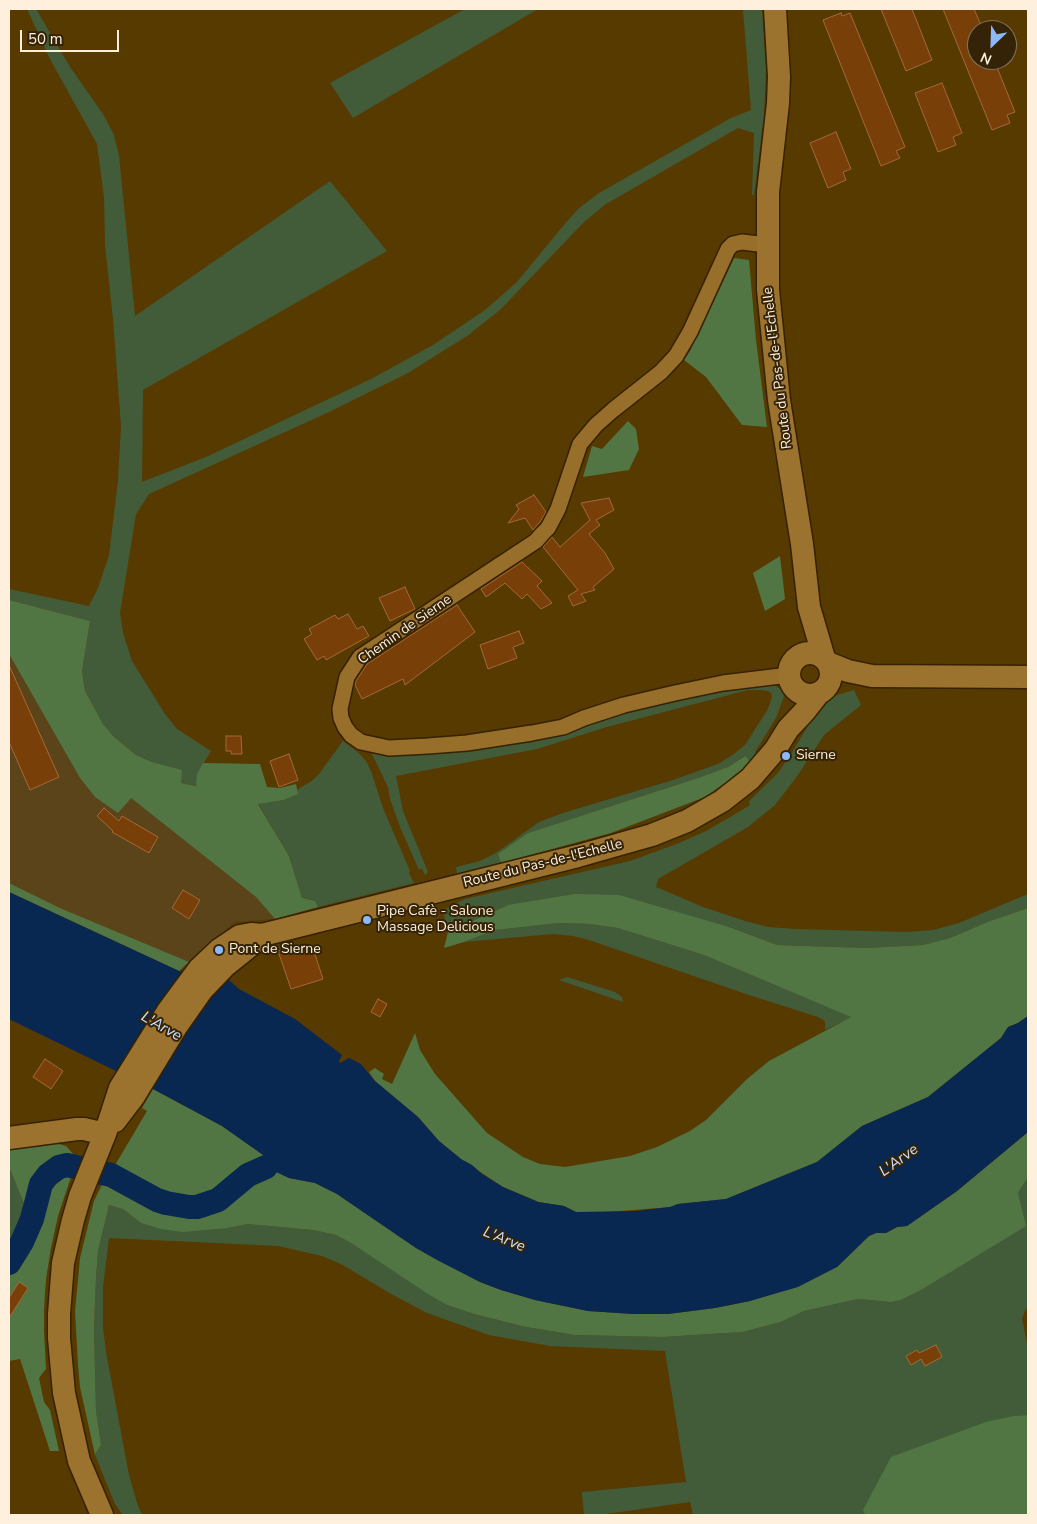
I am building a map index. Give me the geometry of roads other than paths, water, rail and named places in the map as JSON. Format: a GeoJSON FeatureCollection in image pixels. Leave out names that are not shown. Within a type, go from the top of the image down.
{"type":"FeatureCollection","features":[{"type":"Feature","properties":{"kind":"main road","name":"Route du Pas-de-l'Echelle"},"geometry":{"type":"LineString","coordinates":[[775,9],[779,77],[768,192],[768,290],[779,400],[802,544],[809,607],[826,660]]}},
{"type":"Feature","properties":{"kind":"main road","name":"Route du Pas-de-l'Echelle"},"geometry":{"type":"LineString","coordinates":[[788,729],[791,674],[809,607]]}},
{"type":"Feature","properties":{"kind":"main road"},"geometry":{"type":"LineString","coordinates":[[872,676],[812,695],[797,691],[791,674],[801,655],[807,653],[819,654],[826,660],[848,670],[872,676],[1028,677]]}},
{"type":"Feature","properties":{"kind":"main road"},"geometry":{"type":"LineString","coordinates":[[821,692],[828,685],[831,678],[831,670],[826,660]]}},
{"type":"Feature","properties":{"kind":"main road","name":"Route du Pas-de-l'Echelle"},"geometry":{"type":"LineString","coordinates":[[127,1092],[168,1011],[189,981],[209,959],[240,936],[257,936],[578,856],[669,829],[705,811],[750,779],[766,761],[788,729],[821,692]]}},
{"type":"Feature","properties":{"kind":"main road","name":"Route du Pas-de-l'Echelle"},"geometry":{"type":"LineString","coordinates":[[127,1092],[173,1033],[193,1002],[212,978],[257,936]]}},
{"type":"Feature","properties":{"kind":"main road"},"geometry":{"type":"LineString","coordinates":[[102,1515],[79,1461],[68,1418],[62,1376],[59,1314],[62,1276],[68,1239],[80,1196],[102,1140],[127,1092]]}},
{"type":"Feature","properties":{"kind":"main road"},"geometry":{"type":"LineString","coordinates":[[9,1138],[84,1129],[102,1140]]}},
{"type":"Feature","properties":{"kind":"street","name":"Chemin de Sierne"},"geometry":{"type":"LineString","coordinates":[[767,245],[742,242],[733,244],[728,249],[690,332],[676,356],[661,372],[607,415],[580,444],[558,509],[548,528],[536,541],[360,657],[347,677],[340,709],[345,727],[351,735],[361,742],[389,748],[467,743],[532,734],[563,727],[624,705],[675,693],[723,683],[791,674]]}},
{"type":"Feature","properties":{"kind":"water","name":"L'Arve"},"geometry":{"type":"Polygon","coordinates":[[[9,892],[179,971],[229,980],[239,989],[295,1019],[342,1055],[340,1063],[349,1058],[361,1064],[375,1081],[418,1117],[439,1141],[482,1174],[503,1187],[538,1202],[564,1206],[576,1212],[636,1211],[726,1199],[817,1162],[862,1126],[928,1097],[1001,1038],[1008,1027],[1028,1016],[1028,1132],[957,1191],[907,1226],[897,1227],[886,1233],[876,1233],[869,1236],[837,1267],[798,1287],[750,1301],[668,1314],[588,1311],[535,1300],[480,1282],[437,1260],[416,1248],[337,1194],[315,1183],[289,1178],[266,1167],[266,1157],[222,1126],[153,1089],[9,1019],[9,892]]]}},
{"type":"Feature","properties":{"kind":"waterway"},"geometry":{"type":"LineString","coordinates":[[9,1263],[22,1242],[32,1219],[41,1184],[48,1175],[59,1167],[67,1165],[111,1175],[157,1200],[189,1207],[197,1207],[218,1200],[248,1175],[266,1167]]}},
{"type":"Feature","properties":{"kind":"place","name":"Sierne"},"geometry":{"type":"Point","coordinates":[786,756]}},
{"type":"Feature","properties":{"kind":"place","name":"Pipe Cafè - Salone Massage Delicious"},"geometry":{"type":"Point","coordinates":[367,920]}},
{"type":"Feature","properties":{"kind":"place","name":"Pont de Sierne"},"geometry":{"type":"Point","coordinates":[219,950]}}]}
